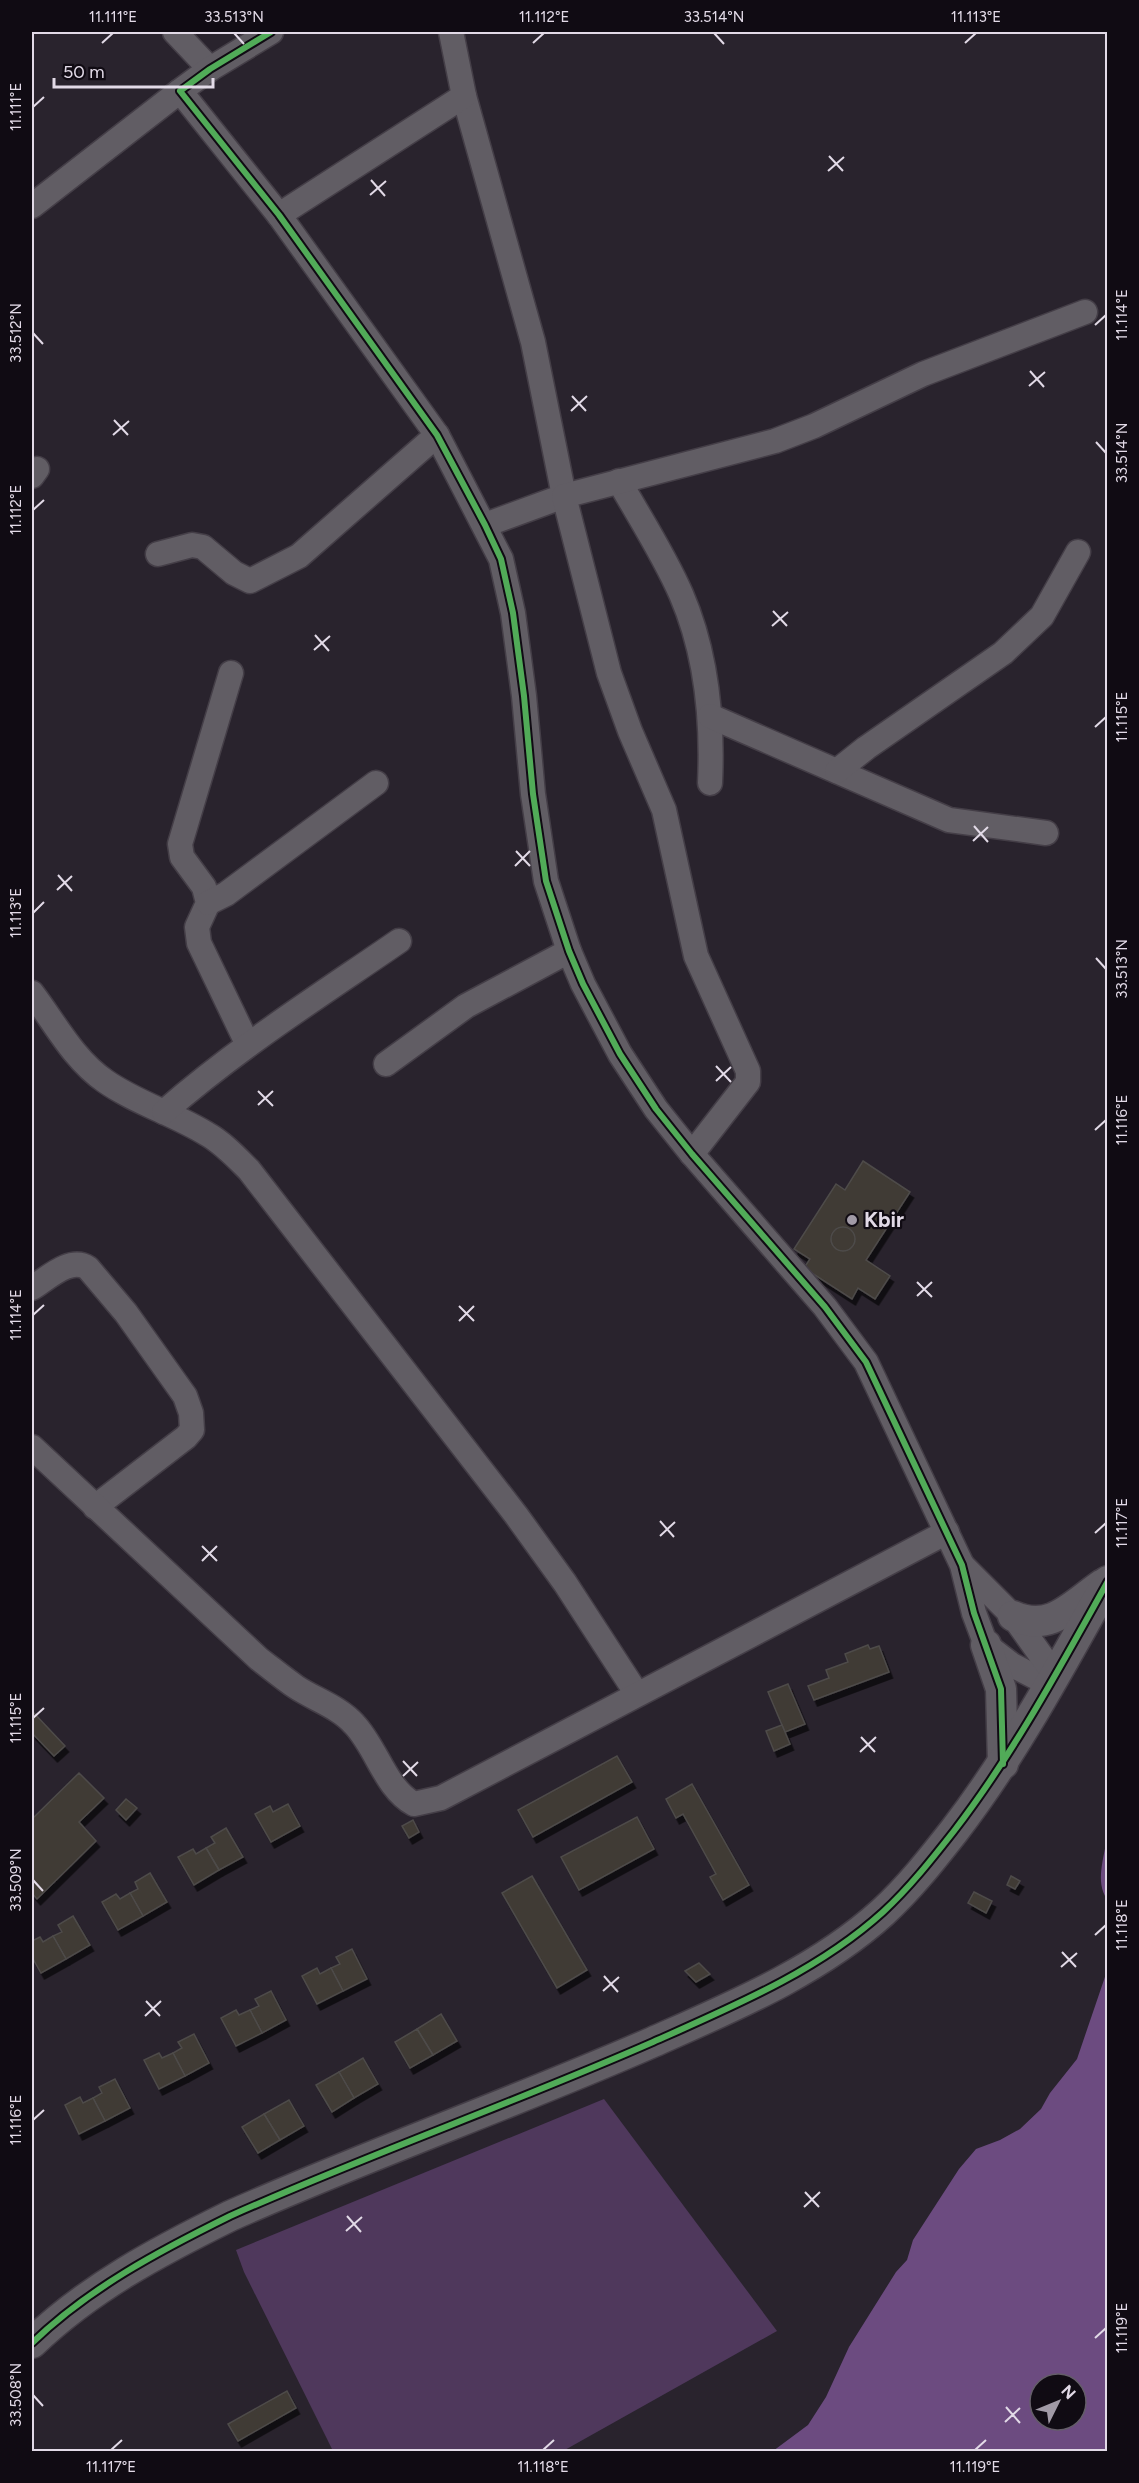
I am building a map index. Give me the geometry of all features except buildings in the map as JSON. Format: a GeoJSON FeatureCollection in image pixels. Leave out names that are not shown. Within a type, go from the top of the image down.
{"type":"FeatureCollection","features":[{"type":"Feature","properties":{"kind":"street"},"geometry":{"type":"LineString","coordinates":[[175,32],[210,69]]}},
{"type":"Feature","properties":{"kind":"street"},"geometry":{"type":"LineString","coordinates":[[32,206],[210,69],[272,32]]}},
{"type":"Feature","properties":{"kind":"street"},"geometry":{"type":"LineString","coordinates":[[451,32],[464,96],[533,342],[564,496],[609,673],[630,731],[664,810],[696,956],[748,1071],[748,1082],[692,1154]]}},
{"type":"Feature","properties":{"kind":"street"},"geometry":{"type":"LineString","coordinates":[[180,91],[279,215],[436,435],[485,525],[501,559],[513,613],[524,696],[532,794],[546,881],[569,951],[583,984],[620,1054],[656,1109],[692,1154],[825,1307],[866,1362],[962,1565],[974,1613],[1001,1689],[1003,1764]]}},
{"type":"Feature","properties":{"kind":"street"},"geometry":{"type":"LineString","coordinates":[[279,215],[464,96]]}},
{"type":"Feature","properties":{"kind":"street"},"geometry":{"type":"LineString","coordinates":[[485,525],[564,496],[776,441],[814,426],[923,374],[1085,312]]}},
{"type":"Feature","properties":{"kind":"street"},"geometry":{"type":"LineString","coordinates":[[158,554],[192,545],[203,547],[234,573],[250,581],[299,556],[436,435]]}},
{"type":"Feature","properties":{"kind":"street"},"geometry":{"type":"LineString","coordinates":[[619,481],[680,593],[702,661],[712,737],[710,783]]}},
{"type":"Feature","properties":{"kind":"street"},"geometry":{"type":"LineString","coordinates":[[837,771],[866,748],[1003,654],[1042,616],[1078,552]]}},
{"type":"Feature","properties":{"kind":"street"},"geometry":{"type":"LineString","coordinates":[[208,903],[204,887],[183,856],[180,844],[231,673]]}},
{"type":"Feature","properties":{"kind":"street"},"geometry":{"type":"LineString","coordinates":[[710,716],[949,820],[1046,833]]}},
{"type":"Feature","properties":{"kind":"street"},"geometry":{"type":"LineString","coordinates":[[248,1045],[199,943],[196,927],[208,903],[226,894],[376,783]]}},
{"type":"Feature","properties":{"kind":"street"},"geometry":{"type":"LineString","coordinates":[[164,1112],[248,1045],[399,941]]}},
{"type":"Feature","properties":{"kind":"street"},"geometry":{"type":"LineString","coordinates":[[386,1064],[466,1006],[569,951]]}},
{"type":"Feature","properties":{"kind":"street"},"geometry":{"type":"LineString","coordinates":[[32,993],[85,1064],[106,1082],[207,1134],[229,1150],[249,1170],[516,1515],[565,1583],[637,1694]]}},
{"type":"Feature","properties":{"kind":"street"},"geometry":{"type":"LineString","coordinates":[[32,1288],[71,1264],[82,1264],[88,1268],[150,1346],[184,1396],[191,1413],[192,1430],[186,1437],[95,1507]]}},
{"type":"Feature","properties":{"kind":"street"},"geometry":{"type":"LineString","coordinates":[[32,1447],[259,1659],[296,1687],[353,1722],[367,1740],[396,1789],[405,1800],[414,1804],[441,1798],[947,1532]]}},
{"type":"Feature","properties":{"kind":"street"},"geometry":{"type":"LineString","coordinates":[[962,1565],[1012,1616],[1053,1680]]}},
{"type":"Feature","properties":{"kind":"street"},"geometry":{"type":"LineString","coordinates":[[1012,1616],[1026,1622],[1049,1621],[1107,1581]]}},
{"type":"Feature","properties":{"kind":"street"},"geometry":{"type":"LineString","coordinates":[[32,2343],[63,2316],[110,2281],[172,2245],[230,2216],[595,2067],[709,2017],[824,1958],[850,1940],[902,1894],[922,1872],[1003,1764],[1053,1680],[1107,1581]]}},
{"type":"Feature","properties":{"kind":"street"},"geometry":{"type":"LineString","coordinates":[[986,1645],[1012,1665],[1053,1680]]}},
{"type":"Feature","properties":{"kind":"shaded area"},"geometry":{"type":"Polygon","coordinates":[[[1107,1838],[1108,1899],[1103,1892],[1101,1878],[1107,1838]]]}},
{"type":"Feature","properties":{"kind":"shaded area"},"geometry":{"type":"Polygon","coordinates":[[[1107,1971],[1107,2451],[773,2451],[808,2425],[826,2397],[849,2347],[896,2272],[907,2260],[913,2240],[959,2169],[976,2149],[1020,2129],[1041,2109],[1050,2093],[1077,2059],[1107,1971]]]}},
{"type":"Feature","properties":{"kind":"shaded area"},"geometry":{"type":"Polygon","coordinates":[[[604,2099],[777,2331],[563,2451],[333,2451],[244,2272],[236,2250],[604,2099]]]}},
{"type":"Feature","properties":{"kind":"cycle path"},"geometry":{"type":"LineString","coordinates":[[271,32],[210,69],[180,91],[279,215],[437,435],[485,525],[501,559],[513,613],[524,696],[533,794],[546,881],[569,951],[583,984],[620,1054],[656,1109],[692,1154],[825,1307],[866,1362],[962,1565],[974,1613],[1001,1689],[1003,1764]]}},
{"type":"Feature","properties":{"kind":"cycle path"},"geometry":{"type":"LineString","coordinates":[[32,2343],[54,2323],[101,2288],[151,2257],[230,2216],[335,2171],[548,2086],[714,2015],[803,1970],[858,1933],[883,1912],[920,1873],[976,1801],[997,1771],[1054,1677],[1108,1581]]}},
{"type":"Feature","properties":{"kind":"place","name":"Kbir"},"geometry":{"type":"Point","coordinates":[852,1220]}}]}
